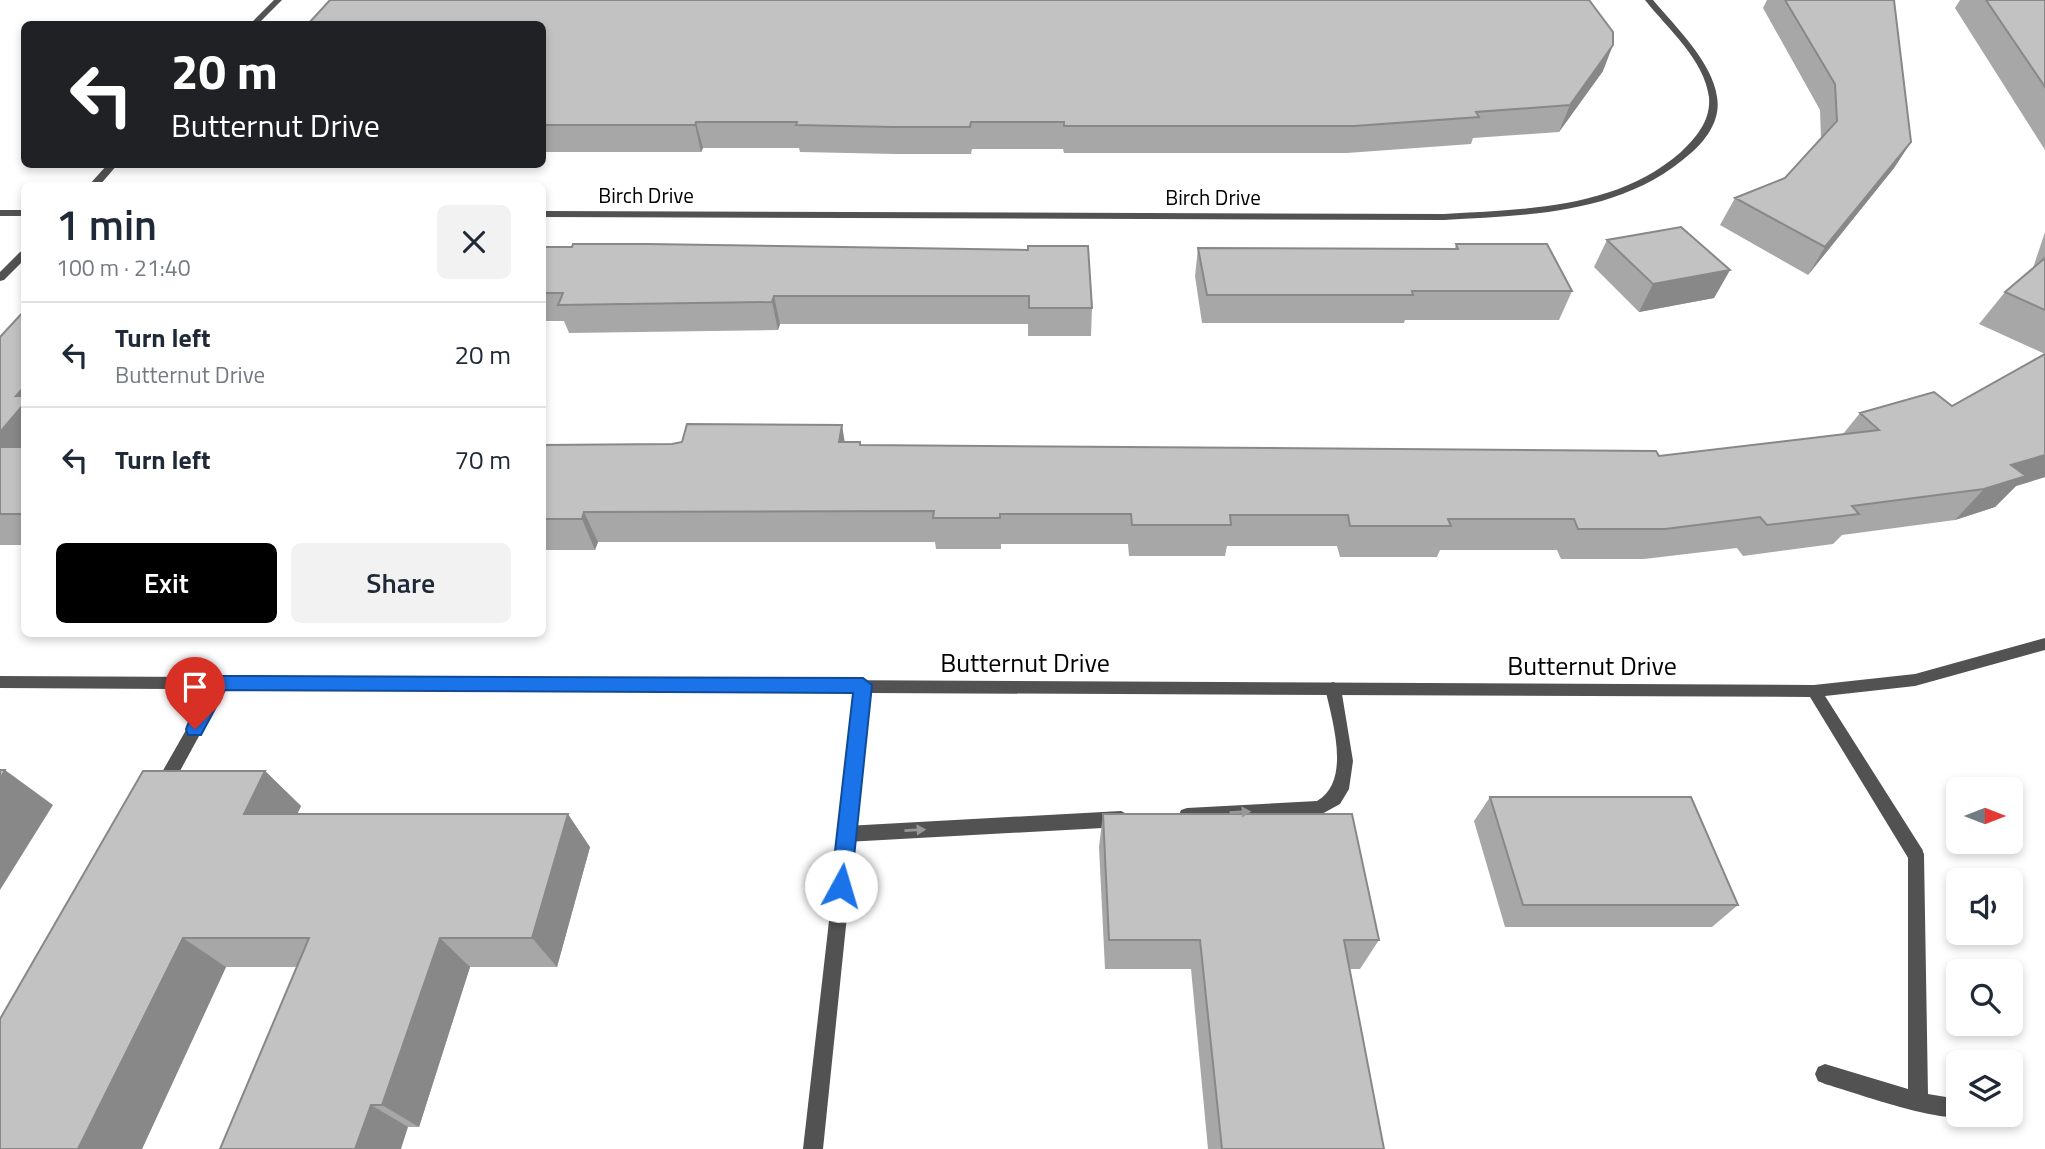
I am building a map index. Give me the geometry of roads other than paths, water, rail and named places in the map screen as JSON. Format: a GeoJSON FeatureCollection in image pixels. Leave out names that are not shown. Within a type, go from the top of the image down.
{"type":"FeatureCollection","features":[{"type":"Feature","properties":{"kind":"street"},"geometry":{"type":"LineString","coordinates":[[257,21],[278,0]]}},
{"type":"Feature","properties":{"kind":"street","name":"Birch Drive"},"geometry":{"type":"LineString","coordinates":[[546,214],[1444,217],[1566,206],[1613,195],[1650,180],[1679,162],[1703,135],[1713,115],[1713,95],[1707,76],[1649,0]]}},
{"type":"Feature","properties":{"kind":"street"},"geometry":{"type":"LineString","coordinates":[[97,182],[110,168]]}},
{"type":"Feature","properties":{"kind":"street"},"geometry":{"type":"LineString","coordinates":[[0,213],[21,213]]}},
{"type":"Feature","properties":{"kind":"street"},"geometry":{"type":"LineString","coordinates":[[0,278],[21,257]]}},
{"type":"Feature","properties":{"kind":"street","name":"Butternut Drive"},"geometry":{"type":"LineString","coordinates":[[0,681],[1814,691],[1914,680],[2027,652],[2045,644]]}},
{"type":"Feature","properties":{"kind":"street"},"geometry":{"type":"LineString","coordinates":[[154,803],[220,683]]}},
{"type":"Feature","properties":{"kind":"street"},"geometry":{"type":"LineString","coordinates":[[813,1149],[863,685]]}},
{"type":"Feature","properties":{"kind":"street"},"geometry":{"type":"LineString","coordinates":[[1167,816],[1320,808],[1336,798],[1344,778],[1344,751],[1333,688]]}},
{"type":"Feature","properties":{"kind":"street"},"geometry":{"type":"LineString","coordinates":[[1814,691],[1916,855],[1918,1102]]}},
{"type":"Feature","properties":{"kind":"street"},"geometry":{"type":"LineString","coordinates":[[846,834],[1139,818]]}},
{"type":"Feature","properties":{"kind":"street"},"geometry":{"type":"LineString","coordinates":[[1825,1074],[1918,1102],[1946,1107]]}}]}
